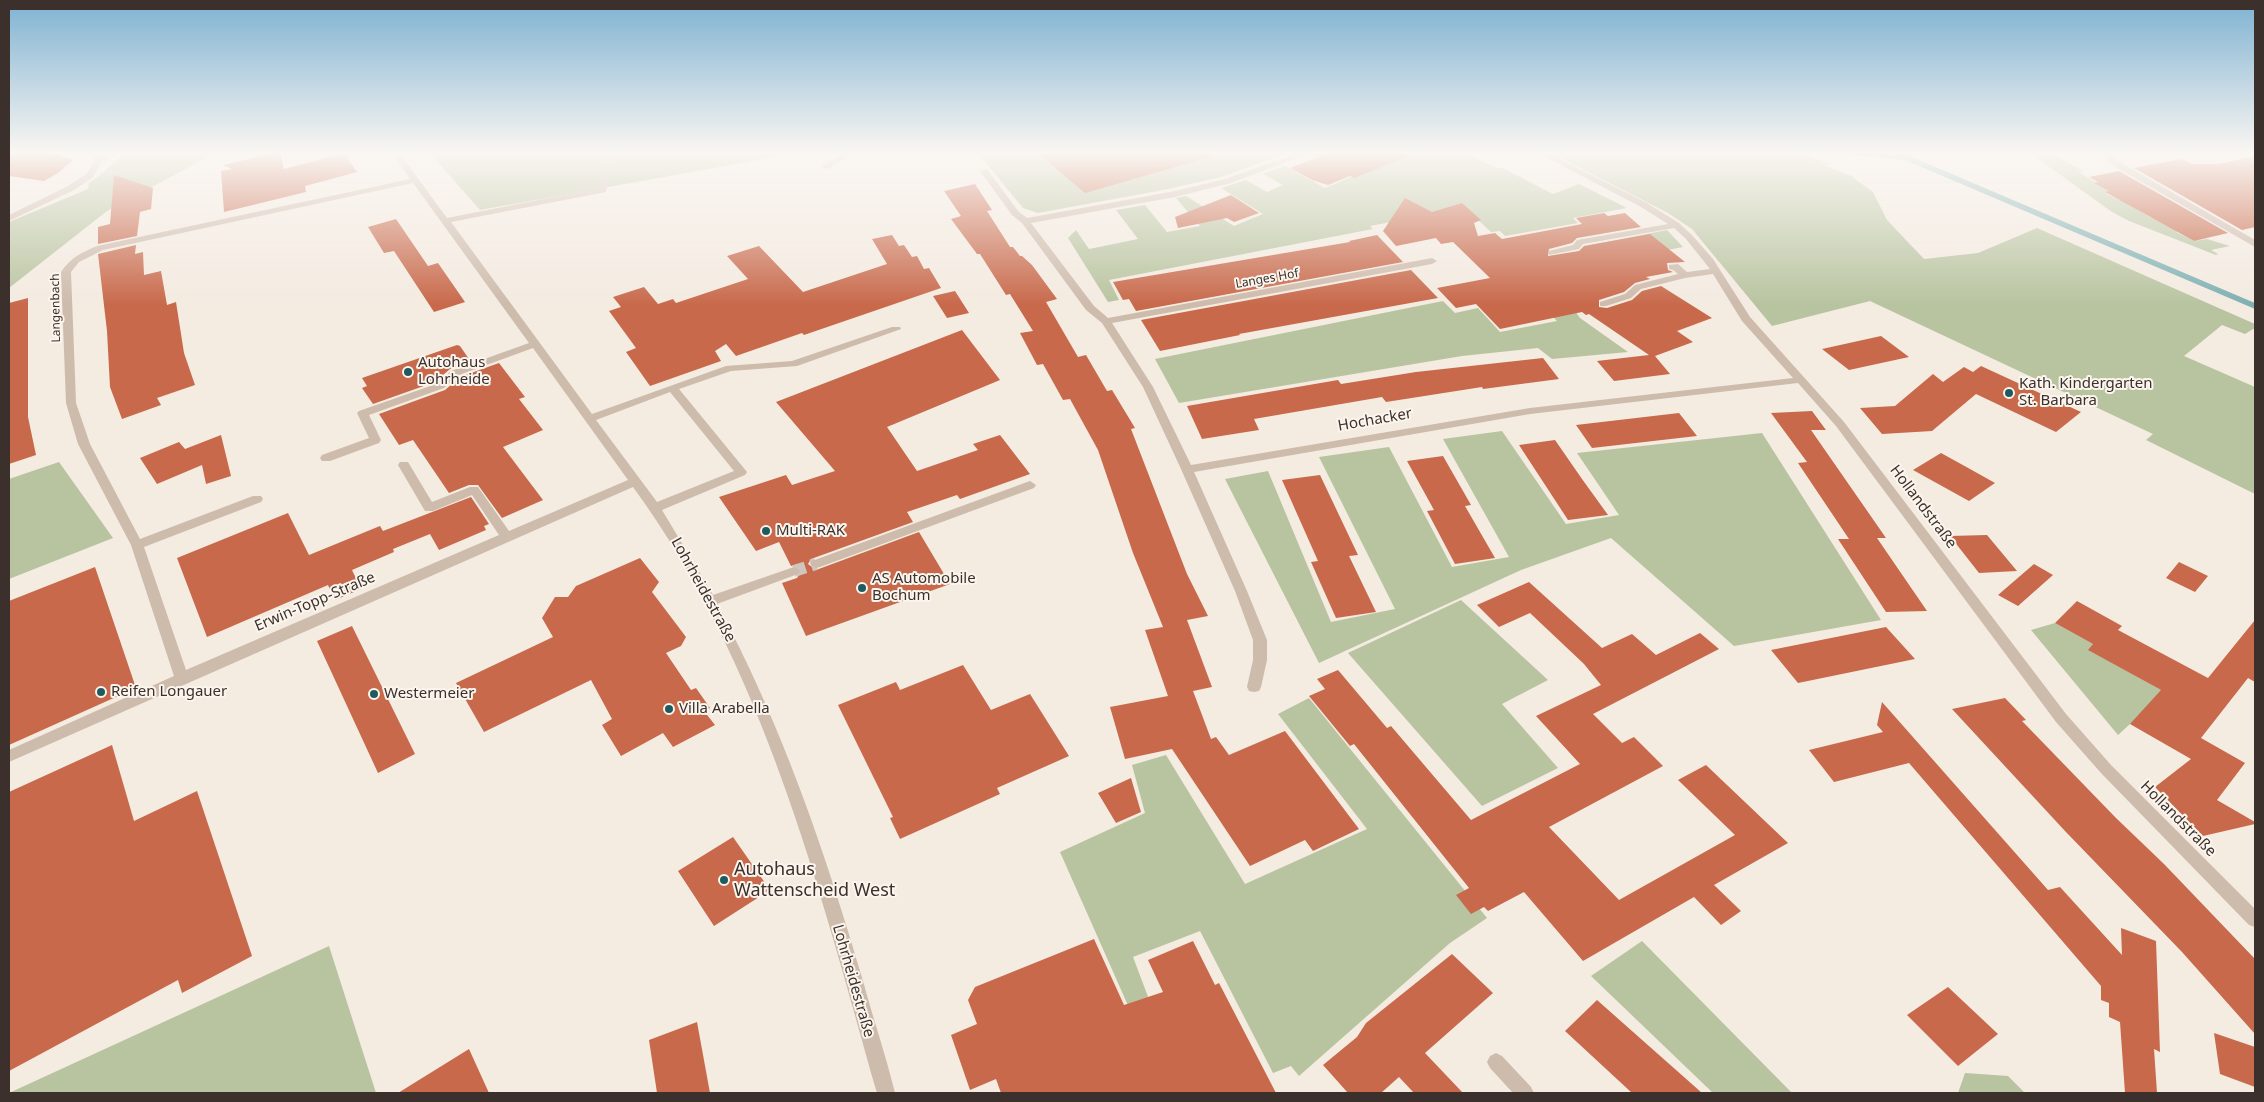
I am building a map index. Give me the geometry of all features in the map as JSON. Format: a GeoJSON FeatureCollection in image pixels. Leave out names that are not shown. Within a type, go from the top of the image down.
{"type":"FeatureCollection","features":[{"type":"Feature","properties":{"kind":"street"},"geometry":{"type":"LineString","coordinates":[[9,218],[41,202]]}},
{"type":"Feature","properties":{"kind":"street","name":"Langenbach"},"geometry":{"type":"LineString","coordinates":[[137,545],[84,444],[71,403],[66,272],[69,265],[100,248],[312,202]]}},
{"type":"Feature","properties":{"kind":"street","name":"Lohrheidestraße"},"geometry":{"type":"LineString","coordinates":[[432,202],[588,419],[655,508],[682,548],[729,635],[774,742],[806,826],[886,1093]]}},
{"type":"Feature","properties":{"kind":"street"},"geometry":{"type":"LineString","coordinates":[[445,221],[536,202]]}},
{"type":"Feature","properties":{"kind":"street"},"geometry":{"type":"LineString","coordinates":[[1007,202],[1015,213],[1025,221],[1090,308],[1106,321],[1148,387],[1187,469],[1241,591],[1260,640],[1260,660],[1254,686]]}},
{"type":"Feature","properties":{"kind":"street"},"geometry":{"type":"LineString","coordinates":[[1025,221],[1129,202]]}},
{"type":"Feature","properties":{"kind":"street","name":"Hollandstraße"},"geometry":{"type":"LineString","coordinates":[[1639,202],[1676,225],[1701,249],[1746,319],[1840,424],[2061,718],[2106,769],[2255,920]]}},
{"type":"Feature","properties":{"kind":"street"},"geometry":{"type":"LineString","coordinates":[[2184,202],[2255,244]]}},
{"type":"Feature","properties":{"kind":"street"},"geometry":{"type":"LineString","coordinates":[[1552,253],[1576,247],[1580,242],[1676,225]]}},
{"type":"Feature","properties":{"kind":"street","name":"Langes Hof"},"geometry":{"type":"LineString","coordinates":[[1106,321],[1432,261]]}},
{"type":"Feature","properties":{"kind":"street"},"geometry":{"type":"LineString","coordinates":[[1672,267],[1675,266],[1685,276]]}},
{"type":"Feature","properties":{"kind":"street"},"geometry":{"type":"LineString","coordinates":[[1603,304],[1628,296],[1638,287],[1715,271]]}},
{"type":"Feature","properties":{"kind":"street"},"geometry":{"type":"LineString","coordinates":[[588,419],[730,368],[793,364],[896,329]]}},
{"type":"Feature","properties":{"kind":"street"},"geometry":{"type":"LineString","coordinates":[[326,458],[375,440],[363,413],[440,386],[455,373],[534,344]]}},
{"type":"Feature","properties":{"kind":"street","name":"Hochacker"},"geometry":{"type":"LineString","coordinates":[[1187,469],[1530,411],[1800,380]]}},
{"type":"Feature","properties":{"kind":"street"},"geometry":{"type":"LineString","coordinates":[[655,508],[742,472],[672,388]]}},
{"type":"Feature","properties":{"kind":"street"},"geometry":{"type":"LineString","coordinates":[[404,465],[429,508],[474,490],[507,537]]}},
{"type":"Feature","properties":{"kind":"street","name":"Erwin-Topp-Straße"},"geometry":{"type":"LineString","coordinates":[[9,756],[182,678],[636,481]]}},
{"type":"Feature","properties":{"kind":"street"},"geometry":{"type":"LineString","coordinates":[[816,564],[1030,485]]}},
{"type":"Feature","properties":{"kind":"street"},"geometry":{"type":"LineString","coordinates":[[182,678],[137,545],[257,499]]}},
{"type":"Feature","properties":{"kind":"street"},"geometry":{"type":"LineString","coordinates":[[711,601],[794,571]]}},
{"type":"Feature","properties":{"kind":"street"},"geometry":{"type":"LineString","coordinates":[[1496,1062],[1525,1093]]}},
{"type":"Feature","properties":{"kind":"green space"},"geometry":{"type":"Polygon","coordinates":[[[56,202],[123,202],[107,211],[9,288],[9,222],[56,202]]]}},
{"type":"Feature","properties":{"kind":"green space"},"geometry":{"type":"Polygon","coordinates":[[[473,202],[522,202],[480,210],[473,202]]]}},
{"type":"Feature","properties":{"kind":"green space"},"geometry":{"type":"Polygon","coordinates":[[[1018,202],[1095,202],[1038,213],[1023,208],[1018,202]]]}},
{"type":"Feature","properties":{"kind":"green space"},"geometry":{"type":"Polygon","coordinates":[[[1180,202],[1196,202],[1234,226],[1263,214],[1244,202],[1616,202],[1627,208],[1573,218],[1578,223],[1505,236],[1500,231],[1491,232],[1465,208],[1370,226],[1373,229],[1109,280],[1119,300],[1108,302],[1068,238],[1076,230],[1089,249],[1138,239],[1116,210],[1145,205],[1167,232],[1200,226],[1180,202]]]}},
{"type":"Feature","properties":{"kind":"green space"},"geometry":{"type":"Polygon","coordinates":[[[1647,202],[1878,202],[1887,220],[1924,259],[1978,253],[2037,228],[2255,324],[2255,328],[2245,334],[2222,325],[2184,356],[2255,387],[2255,494],[2146,440],[2153,434],[1870,301],[1772,326],[1692,229],[1647,202]]]}},
{"type":"Feature","properties":{"kind":"green space"},"geometry":{"type":"Polygon","coordinates":[[[2099,202],[2126,202],[2194,241],[2207,239],[2230,246],[2211,250],[2218,254],[2216,255],[2129,221],[2099,202]]]}},
{"type":"Feature","properties":{"kind":"green space"},"geometry":{"type":"Polygon","coordinates":[[[1667,230],[1683,247],[1621,259],[1571,305],[1580,318],[1628,352],[1552,359],[1538,348],[1462,356],[1179,403],[1155,359],[1443,301],[1455,313],[1478,308],[1500,332],[1557,321],[1528,291],[1523,263],[1581,251],[1591,245],[1667,230]]]}},
{"type":"Feature","properties":{"kind":"green space"},"geometry":{"type":"Polygon","coordinates":[[[1502,431],[1566,524],[1619,515],[1577,453],[1762,433],[1881,620],[1734,646],[1611,538],[1521,570],[1319,663],[1225,479],[1268,471],[1331,622],[1395,609],[1319,457],[1389,447],[1452,567],[1509,557],[1443,439],[1502,431]]]}},
{"type":"Feature","properties":{"kind":"green space"},"geometry":{"type":"Polygon","coordinates":[[[59,462],[113,538],[9,579],[9,479],[59,462]]]}},
{"type":"Feature","properties":{"kind":"green space"},"geometry":{"type":"Polygon","coordinates":[[[1461,600],[1548,680],[1502,704],[1558,768],[1482,806],[1348,653],[1461,600]]]}},
{"type":"Feature","properties":{"kind":"green space"},"geometry":{"type":"Polygon","coordinates":[[[2055,623],[2093,644],[2089,650],[2215,720],[2130,724],[2118,735],[2031,630],[2055,623]]]}},
{"type":"Feature","properties":{"kind":"green space"},"geometry":{"type":"Polygon","coordinates":[[[1309,698],[1487,918],[1450,943],[1299,1076],[1291,1066],[1273,1073],[1200,931],[1133,957],[1150,1002],[1130,1010],[1060,852],[1145,813],[1132,765],[1166,755],[1245,884],[1367,829],[1278,714],[1309,698]]]}},
{"type":"Feature","properties":{"kind":"green space"},"geometry":{"type":"Polygon","coordinates":[[[1642,941],[1792,1093],[1713,1093],[1591,976],[1642,941]]]}},
{"type":"Feature","properties":{"kind":"green space"},"geometry":{"type":"Polygon","coordinates":[[[329,946],[376,1093],[9,1093],[329,946]]]}},
{"type":"Feature","properties":{"kind":"green space"},"geometry":{"type":"Polygon","coordinates":[[[1965,1073],[2008,1076],[2025,1093],[1958,1093],[1965,1073]]]}},
{"type":"Feature","properties":{"kind":"building"},"geometry":{"type":"Polygon","coordinates":[[[112,202],[152,202],[151,209],[140,212],[137,236],[98,244],[98,227],[110,224],[112,202]]]}},
{"type":"Feature","properties":{"kind":"building"},"geometry":{"type":"Polygon","coordinates":[[[223,202],[263,202],[224,212],[223,202]]]}},
{"type":"Feature","properties":{"kind":"building"},"geometry":{"type":"Polygon","coordinates":[[[952,202],[987,202],[992,210],[987,211],[1010,247],[1013,247],[1020,256],[1032,265],[1057,299],[1046,302],[1078,357],[1086,355],[1107,391],[1112,390],[1135,428],[1131,429],[1187,574],[1208,616],[1187,620],[1212,687],[1193,691],[1211,739],[1216,737],[1229,755],[1285,731],[1359,829],[1313,851],[1305,840],[1250,866],[1172,749],[1125,759],[1110,707],[1168,696],[1145,630],[1163,627],[1133,553],[1098,450],[1070,399],[1063,400],[1043,364],[1037,365],[1020,333],[1033,331],[1010,294],[1006,295],[980,254],[977,254],[951,219],[961,216],[952,202]]]}},
{"type":"Feature","properties":{"kind":"building"},"geometry":{"type":"Polygon","coordinates":[[[1212,202],[1243,202],[1259,213],[1234,222],[1227,218],[1178,228],[1175,217],[1212,202]]]}},
{"type":"Feature","properties":{"kind":"building"},"geometry":{"type":"Polygon","coordinates":[[[1402,202],[1414,202],[1432,212],[1462,203],[1481,220],[1474,223],[1478,236],[1495,233],[1502,239],[1582,224],[1576,218],[1604,213],[1608,216],[1625,213],[1641,227],[1577,238],[1572,243],[1549,249],[1548,256],[1579,251],[1584,246],[1650,234],[1685,262],[1667,263],[1668,270],[1673,272],[1646,277],[1650,279],[1635,283],[1624,292],[1599,300],[1599,307],[1607,308],[1632,300],[1642,291],[1661,286],[1712,318],[1677,331],[1693,342],[1655,356],[1670,374],[1614,381],[1597,361],[1649,355],[1589,314],[1586,315],[1582,312],[1500,329],[1476,304],[1456,308],[1437,288],[1490,278],[1453,242],[1441,244],[1436,238],[1396,246],[1383,231],[1402,202]]]}},
{"type":"Feature","properties":{"kind":"building"},"geometry":{"type":"Polygon","coordinates":[[[2124,202],[2174,202],[2228,233],[2194,241],[2124,202]]]}},
{"type":"Feature","properties":{"kind":"building"},"geometry":{"type":"Polygon","coordinates":[[[2194,202],[2255,202],[2255,227],[2242,230],[2194,202]]]}},
{"type":"Feature","properties":{"kind":"building"},"geometry":{"type":"Polygon","coordinates":[[[396,219],[428,266],[438,263],[465,302],[434,312],[394,251],[384,253],[368,227],[396,219]]]}},
{"type":"Feature","properties":{"kind":"building"},"geometry":{"type":"Polygon","coordinates":[[[892,235],[899,246],[904,245],[912,257],[917,256],[924,269],[929,268],[941,288],[736,356],[726,344],[715,351],[721,361],[650,386],[626,352],[636,348],[609,311],[621,307],[613,297],[644,287],[658,304],[673,299],[676,303],[748,279],[727,256],[759,246],[803,292],[887,264],[872,239],[892,235]]]}},
{"type":"Feature","properties":{"kind":"building"},"geometry":{"type":"Polygon","coordinates":[[[1377,235],[1403,262],[1136,311],[1129,299],[1123,300],[1113,282],[1350,242],[1377,235]]]}},
{"type":"Feature","properties":{"kind":"building"},"geometry":{"type":"Polygon","coordinates":[[[136,245],[135,254],[143,252],[144,275],[161,271],[167,305],[176,302],[184,353],[195,385],[157,398],[161,405],[122,419],[110,387],[107,331],[98,254],[136,245]]]}},
{"type":"Feature","properties":{"kind":"building"},"geometry":{"type":"Polygon","coordinates":[[[1411,270],[1438,298],[1239,334],[1160,351],[1141,320],[1411,270]]]}},
{"type":"Feature","properties":{"kind":"building"},"geometry":{"type":"Polygon","coordinates":[[[955,291],[969,313],[947,318],[933,296],[955,291]]]}},
{"type":"Feature","properties":{"kind":"building"},"geometry":{"type":"Polygon","coordinates":[[[28,298],[28,417],[36,455],[9,464],[9,303],[28,298]]]}},
{"type":"Feature","properties":{"kind":"building"},"geometry":{"type":"Polygon","coordinates":[[[962,330],[1000,380],[887,427],[917,471],[978,450],[973,444],[1000,435],[1030,474],[960,499],[957,495],[907,512],[913,522],[811,559],[808,564],[816,570],[919,532],[950,584],[806,636],[782,583],[797,578],[802,571],[795,565],[791,566],[779,542],[756,551],[719,497],[786,475],[792,485],[835,471],[776,402],[962,330]]]}},
{"type":"Feature","properties":{"kind":"building"},"geometry":{"type":"Polygon","coordinates":[[[1881,336],[1909,357],[1849,370],[1822,349],[1881,336]]]}},
{"type":"Feature","properties":{"kind":"building","name":"Autohaus Lohrheide"},"geometry":{"type":"Polygon","coordinates":[[[457,345],[460,346],[471,362],[450,369],[435,382],[373,404],[362,388],[367,386],[362,378],[457,345]]]}},
{"type":"Feature","properties":{"kind":"building"},"geometry":{"type":"Polygon","coordinates":[[[1543,358],[1559,379],[1483,389],[1482,387],[1386,402],[1382,397],[1254,419],[1259,430],[1202,439],[1187,406],[1338,380],[1341,384],[1416,372],[1543,358]]]}},
{"type":"Feature","properties":{"kind":"building"},"geometry":{"type":"Polygon","coordinates":[[[499,363],[525,397],[519,399],[543,430],[503,447],[543,500],[502,518],[478,485],[469,485],[449,493],[413,440],[399,445],[379,414],[445,390],[460,377],[499,363]]]}},
{"type":"Feature","properties":{"kind":"building"},"geometry":{"type":"Polygon","coordinates":[[[1981,366],[2081,412],[2056,432],[1976,394],[1932,431],[1882,434],[1860,408],[1895,406],[1933,374],[1943,382],[1964,367],[1973,372],[1981,366]]]}},
{"type":"Feature","properties":{"kind":"building"},"geometry":{"type":"Polygon","coordinates":[[[1812,411],[1826,430],[1811,430],[1886,538],[1877,538],[1927,611],[1886,612],[1838,539],[1849,539],[1798,463],[1807,462],[1771,413],[1812,411]]]}},
{"type":"Feature","properties":{"kind":"building"},"geometry":{"type":"Polygon","coordinates":[[[1679,413],[1697,436],[1592,448],[1576,425],[1679,413]]]}},
{"type":"Feature","properties":{"kind":"building"},"geometry":{"type":"Polygon","coordinates":[[[221,435],[231,476],[206,484],[202,465],[157,484],[140,458],[179,442],[185,449],[221,435]]]}},
{"type":"Feature","properties":{"kind":"building"},"geometry":{"type":"Polygon","coordinates":[[[1555,440],[1608,515],[1568,520],[1519,445],[1555,440]]]}},
{"type":"Feature","properties":{"kind":"building"},"geometry":{"type":"Polygon","coordinates":[[[1941,453],[1995,483],[1969,501],[1913,470],[1941,453]]]}},
{"type":"Feature","properties":{"kind":"building"},"geometry":{"type":"Polygon","coordinates":[[[1443,456],[1471,505],[1465,506],[1495,558],[1455,564],[1427,511],[1434,510],[1407,461],[1443,456]]]}},
{"type":"Feature","properties":{"kind":"building"},"geometry":{"type":"Polygon","coordinates":[[[1320,475],[1358,555],[1349,556],[1376,612],[1336,618],[1311,562],[1318,561],[1282,480],[1320,475]]]}},
{"type":"Feature","properties":{"kind":"building"},"geometry":{"type":"Polygon","coordinates":[[[471,497],[489,524],[484,526],[486,530],[439,550],[430,534],[393,549],[394,552],[352,570],[361,589],[335,600],[328,585],[207,637],[177,558],[288,513],[309,555],[380,526],[383,531],[471,497]]]}},
{"type":"Feature","properties":{"kind":"building"},"geometry":{"type":"Polygon","coordinates":[[[1987,535],[2017,571],[1979,573],[1950,536],[1987,535]]]}},
{"type":"Feature","properties":{"kind":"building"},"geometry":{"type":"Polygon","coordinates":[[[640,558],[659,582],[652,592],[686,637],[681,646],[666,653],[691,690],[696,688],[710,708],[704,711],[715,725],[673,747],[663,733],[621,756],[602,725],[612,719],[591,680],[484,732],[456,683],[553,637],[542,618],[555,597],[568,597],[576,586],[640,558]]]}},
{"type":"Feature","properties":{"kind":"building"},"geometry":{"type":"Polygon","coordinates":[[[2179,562],[2208,576],[2195,592],[2166,578],[2179,562]]]}},
{"type":"Feature","properties":{"kind":"building"},"geometry":{"type":"Polygon","coordinates":[[[2034,564],[2053,575],[2018,606],[1998,595],[2034,564]]]}},
{"type":"Feature","properties":{"kind":"building"},"geometry":{"type":"Polygon","coordinates":[[[95,567],[136,688],[9,745],[9,601],[95,567]]]}},
{"type":"Feature","properties":{"kind":"building"},"geometry":{"type":"Polygon","coordinates":[[[1529,582],[1602,648],[1632,634],[1656,655],[1700,633],[1719,649],[1593,714],[1622,743],[1634,737],[1663,766],[1549,827],[1619,900],[1735,835],[1678,780],[1706,765],[1788,843],[1714,885],[1741,911],[1721,925],[1694,897],[1583,961],[1524,892],[1488,911],[1484,907],[1471,914],[1456,895],[1469,888],[1354,744],[1350,746],[1309,696],[1325,689],[1317,679],[1338,670],[1387,728],[1391,726],[1471,820],[1580,764],[1536,716],[1601,685],[1584,664],[1530,613],[1499,627],[1477,605],[1529,582]]]}},
{"type":"Feature","properties":{"kind":"building"},"geometry":{"type":"Polygon","coordinates":[[[2077,601],[2122,626],[2118,630],[2208,678],[2255,620],[2255,682],[2248,678],[2201,738],[2245,763],[2217,800],[2255,822],[2255,824],[2203,836],[2155,787],[2191,759],[2130,724],[2161,690],[2088,650],[2093,644],[2055,623],[2077,601]]]}},
{"type":"Feature","properties":{"kind":"building"},"geometry":{"type":"Polygon","coordinates":[[[352,626],[415,754],[378,773],[317,641],[352,626]]]}},
{"type":"Feature","properties":{"kind":"building"},"geometry":{"type":"Polygon","coordinates":[[[1886,627],[1915,659],[1798,683],[1771,650],[1886,627]]]}},
{"type":"Feature","properties":{"kind":"building"},"geometry":{"type":"Polygon","coordinates":[[[963,665],[991,710],[1030,694],[1069,756],[997,788],[1000,794],[900,839],[890,818],[893,817],[838,705],[896,682],[900,690],[963,665]]]}},
{"type":"Feature","properties":{"kind":"building"},"geometry":{"type":"Polygon","coordinates":[[[2005,698],[2026,720],[2022,721],[2255,959],[2255,1034],[2182,952],[2065,831],[1952,709],[2005,698]]]}},
{"type":"Feature","properties":{"kind":"building"},"geometry":{"type":"Polygon","coordinates":[[[1882,702],[2048,890],[2060,887],[2122,955],[2121,928],[2156,941],[2160,1052],[2154,1049],[2157,1093],[2125,1093],[2120,1022],[2109,1017],[2109,1003],[2101,1000],[2101,986],[1909,763],[1834,782],[1809,750],[1883,732],[1877,725],[1882,702]]]}},
{"type":"Feature","properties":{"kind":"building"},"geometry":{"type":"Polygon","coordinates":[[[112,745],[134,821],[197,791],[252,956],[182,993],[178,980],[9,1071],[9,792],[112,745]]]}},
{"type":"Feature","properties":{"kind":"building"},"geometry":{"type":"Polygon","coordinates":[[[1131,778],[1141,812],[1116,823],[1098,793],[1131,778]]]}},
{"type":"Feature","properties":{"kind":"building","name":"Autohaus Wattenscheid West"},"geometry":{"type":"Polygon","coordinates":[[[733,837],[770,890],[714,926],[678,871],[733,837]]]}},
{"type":"Feature","properties":{"kind":"building"},"geometry":{"type":"Polygon","coordinates":[[[1094,939],[1124,1005],[1163,992],[1148,960],[1193,941],[1215,985],[1219,983],[1276,1093],[1001,1093],[996,1079],[970,1090],[951,1035],[977,1024],[968,1000],[975,987],[1094,939]]]}},
{"type":"Feature","properties":{"kind":"building"},"geometry":{"type":"Polygon","coordinates":[[[1452,954],[1493,993],[1425,1053],[1463,1093],[1414,1093],[1399,1077],[1381,1093],[1348,1093],[1323,1065],[1357,1037],[1366,1023],[1452,954]]]}},
{"type":"Feature","properties":{"kind":"building"},"geometry":{"type":"Polygon","coordinates":[[[1948,987],[1998,1034],[1958,1066],[1907,1015],[1948,987]]]}},
{"type":"Feature","properties":{"kind":"building"},"geometry":{"type":"Polygon","coordinates":[[[1597,1000],[1702,1093],[1632,1093],[1565,1031],[1597,1000]]]}},
{"type":"Feature","properties":{"kind":"building"},"geometry":{"type":"Polygon","coordinates":[[[697,1022],[710,1093],[657,1093],[649,1040],[697,1022]]]}},
{"type":"Feature","properties":{"kind":"building"},"geometry":{"type":"Polygon","coordinates":[[[2214,1033],[2255,1047],[2255,1087],[2220,1074],[2214,1033]]]}},
{"type":"Feature","properties":{"kind":"building"},"geometry":{"type":"Polygon","coordinates":[[[469,1049],[489,1093],[398,1093],[469,1049]]]}},
{"type":"Feature","properties":{"kind":"waterway"},"geometry":{"type":"LineString","coordinates":[[2012,202],[2255,306]]}},
{"type":"Feature","properties":{"kind":"tunnel"},"geometry":{"type":"LineString","coordinates":[[794,571],[816,564]]}},
{"type":"Feature","properties":{"kind":"place","name":"Autohaus Lohrheide"},"geometry":{"type":"Point","coordinates":[408,372]}},
{"type":"Feature","properties":{"kind":"place","name":"Kath. Kindergarten St. Barbara"},"geometry":{"type":"Point","coordinates":[2009,393]}},
{"type":"Feature","properties":{"kind":"place","name":"Multi-RAK"},"geometry":{"type":"Point","coordinates":[766,531]}},
{"type":"Feature","properties":{"kind":"place","name":"AS Automobile Bochum"},"geometry":{"type":"Point","coordinates":[862,588]}},
{"type":"Feature","properties":{"kind":"place","name":"Reifen Longauer"},"geometry":{"type":"Point","coordinates":[101,692]}},
{"type":"Feature","properties":{"kind":"place","name":"Westermeier"},"geometry":{"type":"Point","coordinates":[374,694]}},
{"type":"Feature","properties":{"kind":"place","name":"Villa Arabella"},"geometry":{"type":"Point","coordinates":[669,709]}},
{"type":"Feature","properties":{"kind":"place","name":"Autohaus Wattenscheid West"},"geometry":{"type":"Point","coordinates":[724,880]}}]}
